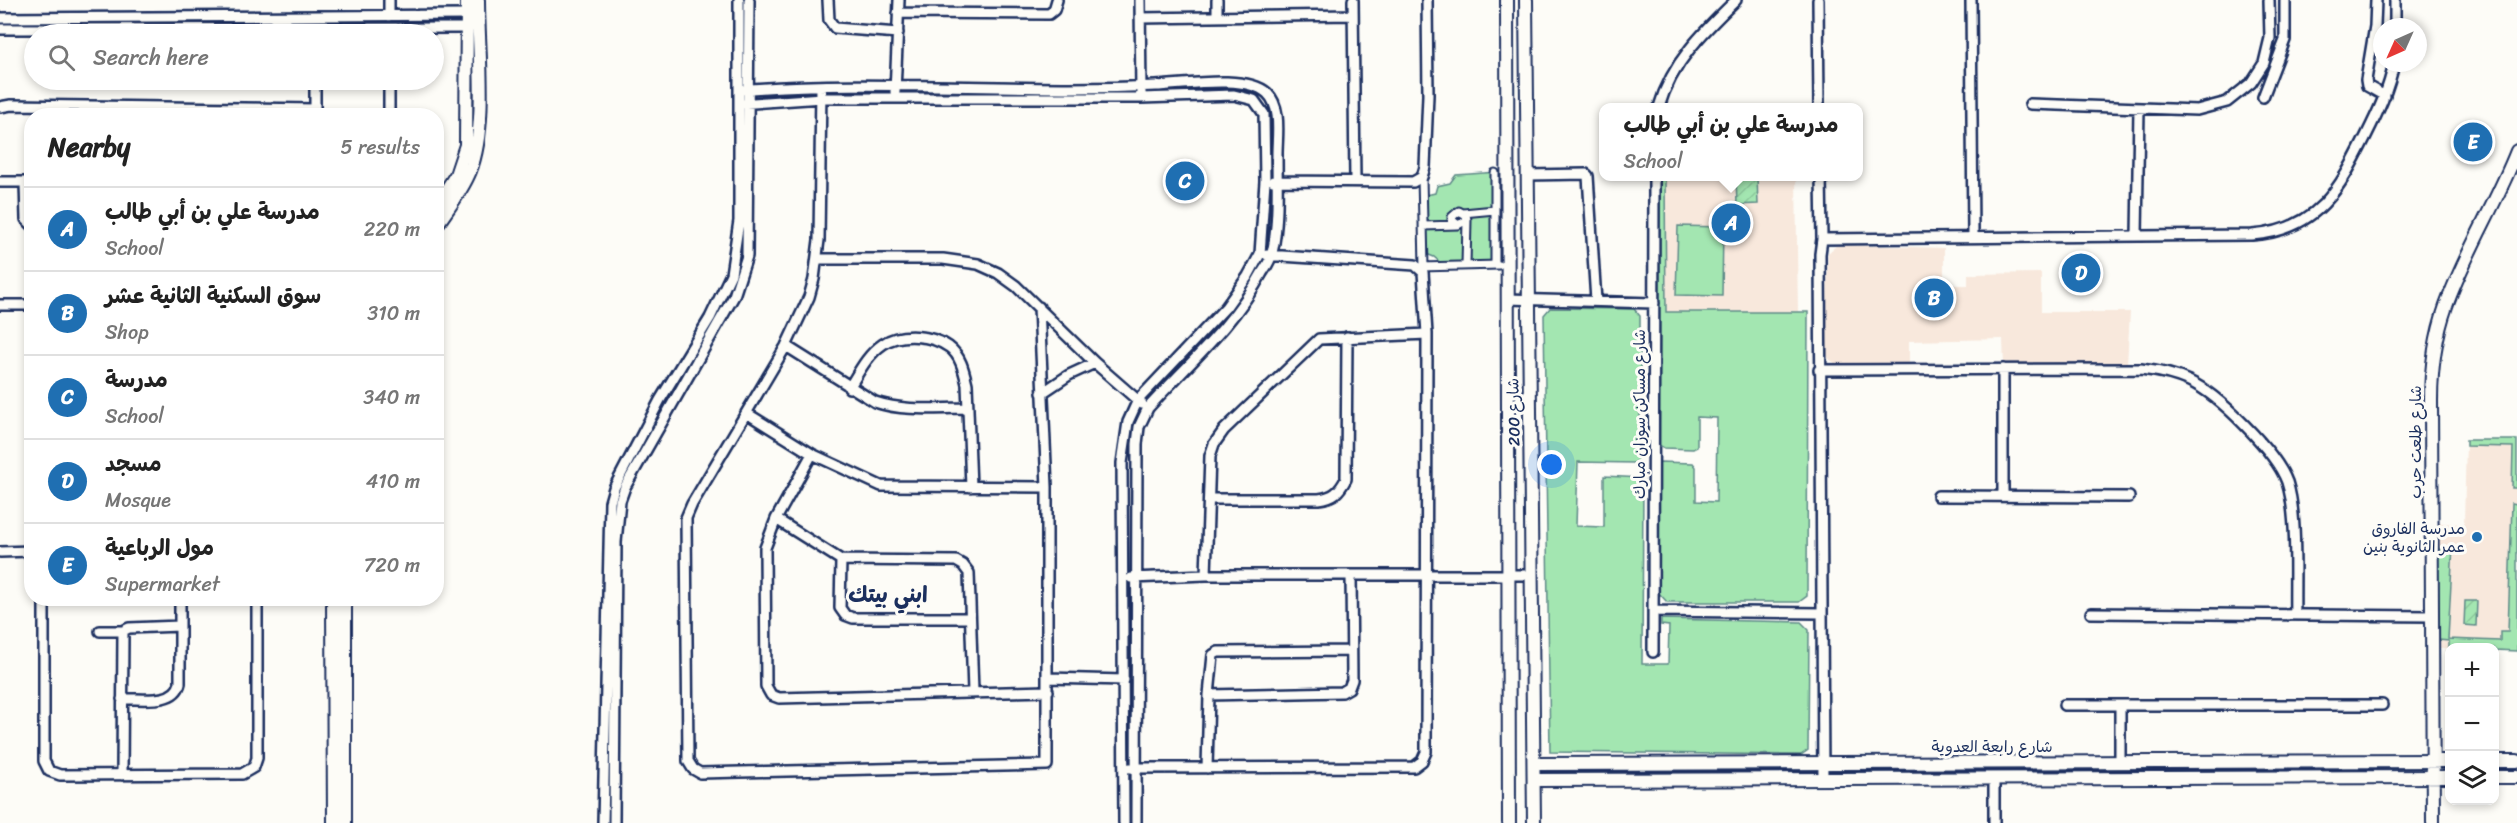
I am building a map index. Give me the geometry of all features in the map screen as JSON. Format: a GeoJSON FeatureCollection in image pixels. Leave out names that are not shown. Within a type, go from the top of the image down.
{"type":"FeatureCollection","features":[{"type":"Feature","properties":{"kind":"street"},"geometry":{"type":"LineString","coordinates":[[389,0],[389,16]]}},
{"type":"Feature","properties":{"kind":"street"},"geometry":{"type":"LineString","coordinates":[[444,214],[460,190],[472,164],[478,135],[467,0]]}},
{"type":"Feature","properties":{"kind":"street"},"geometry":{"type":"LineString","coordinates":[[444,194],[456,175],[464,155],[474,93],[478,0]]}},
{"type":"Feature","properties":{"kind":"street"},"geometry":{"type":"LineString","coordinates":[[603,823],[610,502],[614,488],[660,400],[710,318],[730,274],[739,220],[739,0]]}},
{"type":"Feature","properties":{"kind":"street"},"geometry":{"type":"LineString","coordinates":[[614,823],[618,516],[625,487],[735,296],[747,256],[750,104],[749,0]]}},
{"type":"Feature","properties":{"kind":"street"},"geometry":{"type":"LineString","coordinates":[[828,0],[829,20],[835,28],[898,33]]}},
{"type":"Feature","properties":{"kind":"street"},"geometry":{"type":"LineString","coordinates":[[895,97],[899,0]]}},
{"type":"Feature","properties":{"kind":"street"},"geometry":{"type":"LineString","coordinates":[[898,13],[1048,14],[1054,10],[1057,0]]}},
{"type":"Feature","properties":{"kind":"street"},"geometry":{"type":"LineString","coordinates":[[1140,0],[1142,98]]}},
{"type":"Feature","properties":{"kind":"street"},"geometry":{"type":"LineString","coordinates":[[1217,0],[1217,16]]}},
{"type":"Feature","properties":{"kind":"street"},"geometry":{"type":"LineString","coordinates":[[1353,0],[1354,181]]}},
{"type":"Feature","properties":{"kind":"street"},"geometry":{"type":"LineString","coordinates":[[1125,768],[1414,767],[1422,761],[1426,752],[1427,334],[1422,267],[1422,177],[1425,167],[1428,95],[1427,0]]}},
{"type":"Feature","properties":{"kind":"street","name":"شارع 200"},"geometry":{"type":"LineString","coordinates":[[1507,0],[1501,265],[1508,299],[1509,823]]}},
{"type":"Feature","properties":{"kind":"street","name":"شارع 200"},"geometry":{"type":"LineString","coordinates":[[1526,0],[1534,823]]}},
{"type":"Feature","properties":{"kind":"street"},"geometry":{"type":"LineString","coordinates":[[1661,103],[1672,75],[1686,52],[1736,0]]}},
{"type":"Feature","properties":{"kind":"street"},"geometry":{"type":"LineString","coordinates":[[1818,0],[1820,103]]}},
{"type":"Feature","properties":{"kind":"street"},"geometry":{"type":"LineString","coordinates":[[1971,0],[1973,236]]}},
{"type":"Feature","properties":{"kind":"street"},"geometry":{"type":"LineString","coordinates":[[2030,104],[2197,110],[2227,102],[2244,91],[2264,63],[2270,38],[2269,0]]}},
{"type":"Feature","properties":{"kind":"street"},"geometry":{"type":"LineString","coordinates":[[2263,97],[2285,40],[2285,0]]}},
{"type":"Feature","properties":{"kind":"street"},"geometry":{"type":"LineString","coordinates":[[2376,0],[2375,26],[2366,80],[2367,86],[2385,96]]}},
{"type":"Feature","properties":{"kind":"street"},"geometry":{"type":"LineString","coordinates":[[2395,0],[2395,18]]}},
{"type":"Feature","properties":{"kind":"street"},"geometry":{"type":"LineString","coordinates":[[1140,18],[1353,15]]}},
{"type":"Feature","properties":{"kind":"street"},"geometry":{"type":"LineString","coordinates":[[206,24],[389,16],[467,22]]}},
{"type":"Feature","properties":{"kind":"street"},"geometry":{"type":"LineString","coordinates":[[0,18],[289,22],[295,24]]}},
{"type":"Feature","properties":{"kind":"street"},"geometry":{"type":"LineString","coordinates":[[444,25],[467,22]]}},
{"type":"Feature","properties":{"kind":"street"},"geometry":{"type":"LineString","coordinates":[[0,29],[24,28]]}},
{"type":"Feature","properties":{"kind":"street"},"geometry":{"type":"LineString","coordinates":[[2270,38],[2285,40]]}},
{"type":"Feature","properties":{"kind":"street"},"geometry":{"type":"LineString","coordinates":[[1822,238],[2263,234],[2284,229],[2304,220],[2323,206],[2340,187],[2385,96],[2392,72]]}},
{"type":"Feature","properties":{"kind":"street"},"geometry":{"type":"LineString","coordinates":[[739,90],[895,86],[1141,87],[1231,82],[1255,86],[1273,101],[1277,113],[1277,181],[1272,255],[1249,296],[1234,316],[1148,408],[1139,427],[1137,444],[1136,823]]}},
{"type":"Feature","properties":{"kind":"street"},"geometry":{"type":"LineString","coordinates":[[821,87],[817,259],[809,297],[786,346],[748,414],[692,504],[686,518],[688,761],[693,769],[700,773],[1046,766],[1047,487],[1039,307]]}},
{"type":"Feature","properties":{"kind":"street"},"geometry":{"type":"LineString","coordinates":[[315,90],[315,108]]}},
{"type":"Feature","properties":{"kind":"street"},"geometry":{"type":"LineString","coordinates":[[389,90],[389,108]]}},
{"type":"Feature","properties":{"kind":"street"},"geometry":{"type":"LineString","coordinates":[[739,104],[822,98],[1142,98],[1234,95],[1254,100],[1264,114],[1265,181],[1260,254],[1226,307],[1138,400],[1128,422],[1122,463],[1124,823]]}},
{"type":"Feature","properties":{"kind":"street"},"geometry":{"type":"LineString","coordinates":[[0,107],[63,108]]}},
{"type":"Feature","properties":{"kind":"street"},"geometry":{"type":"LineString","coordinates":[[2137,236],[2139,108]]}},
{"type":"Feature","properties":{"kind":"street","name":"شارع طلعت حرب"},"geometry":{"type":"LineString","coordinates":[[2433,823],[2431,401],[2436,345],[2453,288],[2517,151]]}},
{"type":"Feature","properties":{"kind":"street"},"geometry":{"type":"LineString","coordinates":[[1260,254],[1422,267],[1501,265],[1495,210],[1495,173]]}},
{"type":"Feature","properties":{"kind":"street"},"geometry":{"type":"LineString","coordinates":[[1527,175],[1586,174],[1588,176],[1596,301]]}},
{"type":"Feature","properties":{"kind":"street"},"geometry":{"type":"LineString","coordinates":[[1265,181],[1413,182],[1422,177]]}},
{"type":"Feature","properties":{"kind":"street","name":"شارع مساكن سوزان مبارك"},"geometry":{"type":"LineString","coordinates":[[1653,652],[1654,181]]}},
{"type":"Feature","properties":{"kind":"street"},"geometry":{"type":"LineString","coordinates":[[1821,181],[1823,779]]}},
{"type":"Feature","properties":{"kind":"street"},"geometry":{"type":"LineString","coordinates":[[0,182],[24,182]]}},
{"type":"Feature","properties":{"kind":"street"},"geometry":{"type":"LineString","coordinates":[[1458,225],[1452,217],[1459,211],[1462,213],[1495,210]]}},
{"type":"Feature","properties":{"kind":"street"},"geometry":{"type":"LineString","coordinates":[[1462,213],[1467,220],[1466,266]]}},
{"type":"Feature","properties":{"kind":"street"},"geometry":{"type":"LineString","coordinates":[[1422,226],[1458,225],[1467,220]]}},
{"type":"Feature","properties":{"kind":"street"},"geometry":{"type":"LineString","coordinates":[[817,259],[960,260],[978,264],[998,273],[1039,307],[1095,363],[1148,408]]}},
{"type":"Feature","properties":{"kind":"street"},"geometry":{"type":"LineString","coordinates":[[1508,299],[1654,303]]}},
{"type":"Feature","properties":{"kind":"street"},"geometry":{"type":"LineString","coordinates":[[0,305],[24,305]]}},
{"type":"Feature","properties":{"kind":"street"},"geometry":{"type":"LineString","coordinates":[[1206,575],[1210,456],[1214,444],[1224,430],[1314,341],[1325,337],[1427,334]]}},
{"type":"Feature","properties":{"kind":"street"},"geometry":{"type":"LineString","coordinates":[[849,388],[869,356],[882,345],[897,338],[917,337],[934,340],[950,348],[964,370],[971,487]]}},
{"type":"Feature","properties":{"kind":"street"},"geometry":{"type":"LineString","coordinates":[[1209,499],[1319,499],[1331,497],[1340,491],[1346,478],[1347,337]]}},
{"type":"Feature","properties":{"kind":"street"},"geometry":{"type":"LineString","coordinates":[[786,346],[849,388],[874,402],[891,408],[968,408]]}},
{"type":"Feature","properties":{"kind":"street"},"geometry":{"type":"LineString","coordinates":[[1042,393],[1069,375],[1095,363]]}},
{"type":"Feature","properties":{"kind":"street"},"geometry":{"type":"LineString","coordinates":[[2003,369],[2003,496]]}},
{"type":"Feature","properties":{"kind":"street"},"geometry":{"type":"LineString","coordinates":[[1820,370],[2140,369],[2191,381],[2219,401],[2259,441],[2286,481],[2292,509],[2295,615]]}},
{"type":"Feature","properties":{"kind":"street"},"geometry":{"type":"LineString","coordinates":[[660,400],[670,406]]}},
{"type":"Feature","properties":{"kind":"street"},"geometry":{"type":"LineString","coordinates":[[748,414],[812,454],[881,486],[1047,487]]}},
{"type":"Feature","properties":{"kind":"street"},"geometry":{"type":"LineString","coordinates":[[812,454],[776,519],[765,548],[766,686],[771,694],[778,698],[1048,691]]}},
{"type":"Feature","properties":{"kind":"street"},"geometry":{"type":"LineString","coordinates":[[1938,496],[2129,496]]}},
{"type":"Feature","properties":{"kind":"street"},"geometry":{"type":"LineString","coordinates":[[776,519],[841,560],[956,561],[963,565],[969,573],[973,692]]}},
{"type":"Feature","properties":{"kind":"street"},"geometry":{"type":"LineString","coordinates":[[0,552],[24,551]]}},
{"type":"Feature","properties":{"kind":"street"},"geometry":{"type":"LineString","coordinates":[[841,560],[840,608],[845,615],[853,618],[970,618]]}},
{"type":"Feature","properties":{"kind":"street"},"geometry":{"type":"LineString","coordinates":[[1123,578],[1206,575],[1532,575]]}},
{"type":"Feature","properties":{"kind":"street"},"geometry":{"type":"LineString","coordinates":[[1209,695],[1342,692],[1349,688],[1352,680],[1351,575]]}},
{"type":"Feature","properties":{"kind":"street"},"geometry":{"type":"LineString","coordinates":[[44,606],[45,765],[56,775],[242,774],[254,767],[257,758],[257,606]]}},
{"type":"Feature","properties":{"kind":"street"},"geometry":{"type":"LineString","coordinates":[[122,699],[167,697],[176,693],[180,683],[180,606]]}},
{"type":"Feature","properties":{"kind":"street"},"geometry":{"type":"LineString","coordinates":[[333,606],[334,823]]}},
{"type":"Feature","properties":{"kind":"street"},"geometry":{"type":"LineString","coordinates":[[345,606],[345,823]]}},
{"type":"Feature","properties":{"kind":"street"},"geometry":{"type":"LineString","coordinates":[[1653,611],[1822,613]]}},
{"type":"Feature","properties":{"kind":"street"},"geometry":{"type":"LineString","coordinates":[[2091,613],[2432,616]]}},
{"type":"Feature","properties":{"kind":"street"},"geometry":{"type":"LineString","coordinates":[[100,631],[180,626]]}},
{"type":"Feature","properties":{"kind":"street"},"geometry":{"type":"LineString","coordinates":[[122,775],[123,631]]}},
{"type":"Feature","properties":{"kind":"street"},"geometry":{"type":"LineString","coordinates":[[1207,768],[1211,661],[1218,652],[1351,651]]}},
{"type":"Feature","properties":{"kind":"street"},"geometry":{"type":"LineString","coordinates":[[1048,678],[1124,680]]}},
{"type":"Feature","properties":{"kind":"street"},"geometry":{"type":"LineString","coordinates":[[2064,705],[2382,705]]}},
{"type":"Feature","properties":{"kind":"street"},"geometry":{"type":"LineString","coordinates":[[2120,762],[2121,705]]}},
{"type":"Feature","properties":{"kind":"street","name":"شارع رابعة العدوية"},"geometry":{"type":"LineString","coordinates":[[1534,764],[2445,761]]}},
{"type":"Feature","properties":{"kind":"street"},"geometry":{"type":"LineString","coordinates":[[2499,761],[2517,761]]}},
{"type":"Feature","properties":{"kind":"street"},"geometry":{"type":"LineString","coordinates":[[1571,764],[1571,780]]}},
{"type":"Feature","properties":{"kind":"street","name":"شارع رابعة العدوية"},"geometry":{"type":"LineString","coordinates":[[1534,780],[2445,777]]}},
{"type":"Feature","properties":{"kind":"street"},"geometry":{"type":"LineString","coordinates":[[2499,777],[2517,777]]}},
{"type":"Feature","properties":{"kind":"street"},"geometry":{"type":"LineString","coordinates":[[1994,779],[1994,823]]}},
{"type":"Feature","properties":{"kind":"shaded area"},"geometry":{"type":"Polygon","coordinates":[[[1665,181],[1796,181],[1798,312],[1666,313],[1665,181]]]}},
{"type":"Feature","properties":{"kind":"shaded area"},"geometry":{"type":"Polygon","coordinates":[[[1836,246],[1944,248],[1944,285],[1968,285],[1968,274],[2041,273],[2041,312],[2130,312],[2127,365],[2004,367],[2003,339],[1909,341],[1909,364],[1836,364],[1829,359],[1826,353],[1828,253],[1836,246]]]}},
{"type":"Feature","properties":{"kind":"shaded area","name":"مدرسة الفاروق عمر الثانوية بنين"},"geometry":{"type":"Polygon","coordinates":[[[2466,440],[2517,441],[2517,651],[2499,650],[2499,643],[2445,643],[2445,648],[2438,648],[2437,523],[2464,524],[2466,440]]]}},
{"type":"Feature","properties":{"kind":"green space"},"geometry":{"type":"Polygon","coordinates":[[[1498,172],[1500,265],[1443,265],[1434,257],[1424,253],[1426,195],[1435,193],[1437,186],[1450,183],[1456,175],[1498,172]]]}},
{"type":"Feature","properties":{"kind":"green space"},"geometry":{"type":"Polygon","coordinates":[[[1656,181],[1665,181],[1666,312],[1808,312],[1807,596],[1799,602],[1667,602],[1658,592],[1659,462],[1693,463],[1696,467],[1696,501],[1716,502],[1717,418],[1697,417],[1697,447],[1693,449],[1664,448],[1659,445],[1656,181]]]}},
{"type":"Feature","properties":{"kind":"green space"},"geometry":{"type":"Polygon","coordinates":[[[1736,181],[1757,181],[1758,204],[1737,205],[1736,181]]]}},
{"type":"Feature","properties":{"kind":"green space"},"geometry":{"type":"Polygon","coordinates":[[[1678,226],[1723,227],[1722,296],[1676,295],[1678,226]]]}},
{"type":"Feature","properties":{"kind":"green space"},"geometry":{"type":"Polygon","coordinates":[[[1550,308],[1634,309],[1640,316],[1640,457],[1635,463],[1578,462],[1576,526],[1604,527],[1604,476],[1643,478],[1642,664],[1668,664],[1669,626],[1661,625],[1661,619],[1801,622],[1809,630],[1808,750],[1801,755],[1550,752],[1544,315],[1550,308]]]}},
{"type":"Feature","properties":{"kind":"green space"},"geometry":{"type":"Polygon","coordinates":[[[2466,440],[2517,440],[2517,488],[2512,488],[2513,447],[2466,446],[2466,440]]]}},
{"type":"Feature","properties":{"kind":"green space"},"geometry":{"type":"Polygon","coordinates":[[[2512,503],[2517,504],[2517,651],[2499,650],[2499,643],[2449,643],[2449,641],[2438,640],[2437,550],[2453,546],[2448,639],[2500,641],[2500,632],[2508,632],[2512,503]]]}},
{"type":"Feature","properties":{"kind":"green space"},"geometry":{"type":"Polygon","coordinates":[[[2465,601],[2477,601],[2476,626],[2464,625],[2465,601]]]}},
{"type":"Feature","properties":{"kind":"place","name":"مول الرباعية"},"geometry":{"type":"Point","coordinates":[2473,142]}},
{"type":"Feature","properties":{"kind":"place","name":"مدرسة"},"geometry":{"type":"Point","coordinates":[1185,181]}},
{"type":"Feature","properties":{"kind":"place","name":"مدرسة علي بن أبي طالب"},"geometry":{"type":"Point","coordinates":[1731,223]}},
{"type":"Feature","properties":{"kind":"place","name":"مسجد"},"geometry":{"type":"Point","coordinates":[2081,273]}},
{"type":"Feature","properties":{"kind":"place","name":"سوق السكنية الثانية عشر"},"geometry":{"type":"Point","coordinates":[1934,298]}},
{"type":"Feature","properties":{"kind":"place","name":"مدرسة الفاروق عمر الثانوية بنين"},"geometry":{"type":"Point","coordinates":[2477,537]}},
{"type":"Feature","properties":{"kind":"district","name":"ابني بيتك"},"geometry":{"type":"Point","coordinates":[888,594]}}]}
